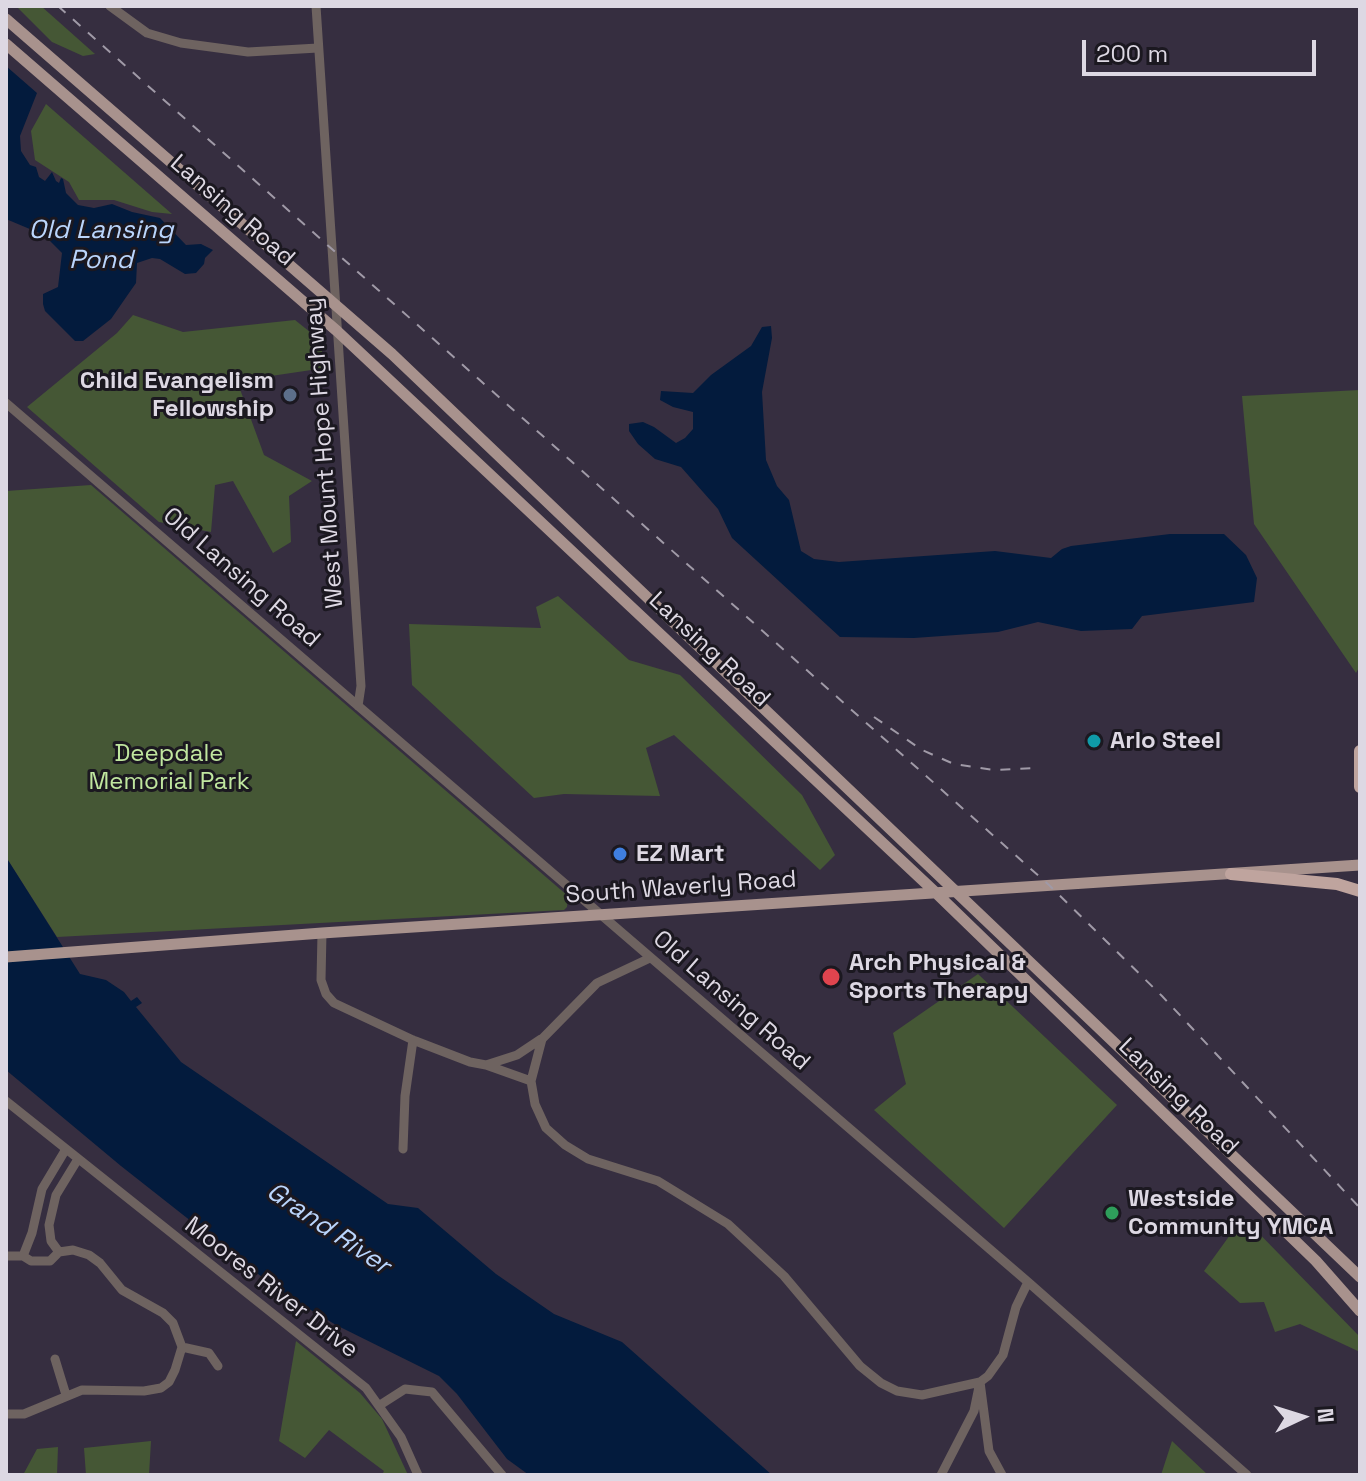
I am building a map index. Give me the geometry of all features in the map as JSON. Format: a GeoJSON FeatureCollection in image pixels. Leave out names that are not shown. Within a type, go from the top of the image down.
{"type":"FeatureCollection","features":[{"type":"Feature","properties":{"kind":"highway"},"geometry":{"type":"LineString","coordinates":[[1360,751],[1360,787]]}},
{"type":"Feature","properties":{"kind":"highway"},"geometry":{"type":"LineString","coordinates":[[1231,874],[1337,884],[1360,891]]}},
{"type":"Feature","properties":{"kind":"main road","name":"Lansing Road"},"geometry":{"type":"LineString","coordinates":[[6,19],[392,354],[1360,1277]]}},
{"type":"Feature","properties":{"kind":"main road","name":"Lansing Road"},"geometry":{"type":"LineString","coordinates":[[6,44],[337,331],[935,892],[1316,1261],[1360,1311]]}},
{"type":"Feature","properties":{"kind":"main road","name":"South Waverly Road"},"geometry":{"type":"LineString","coordinates":[[6,957],[322,933],[1360,865]]}},
{"type":"Feature","properties":{"kind":"street"},"geometry":{"type":"LineString","coordinates":[[110,6],[147,33],[181,43],[248,52],[318,48]]}},
{"type":"Feature","properties":{"kind":"street","name":"West Mount Hope Highway"},"geometry":{"type":"LineString","coordinates":[[316,6],[361,686],[358,706]]}},
{"type":"Feature","properties":{"kind":"street","name":"Old Lansing Road"},"geometry":{"type":"LineString","coordinates":[[7,406],[1028,1282],[1247,1475]]}},
{"type":"Feature","properties":{"kind":"street"},"geometry":{"type":"LineString","coordinates":[[322,933],[321,980],[326,994],[334,1003],[413,1040],[531,1081]]}},
{"type":"Feature","properties":{"kind":"street"},"geometry":{"type":"LineString","coordinates":[[486,1065],[517,1055],[542,1039],[597,983],[650,958]]}},
{"type":"Feature","properties":{"kind":"street"},"geometry":{"type":"LineString","coordinates":[[542,1039],[531,1081],[539,1115],[546,1128],[588,1159],[658,1181],[728,1224],[784,1276],[860,1366],[881,1383],[897,1391],[922,1395],[980,1382],[1003,1355],[1016,1307],[1028,1282]]}},
{"type":"Feature","properties":{"kind":"street"},"geometry":{"type":"LineString","coordinates":[[403,1149],[405,1096],[413,1040]]}},
{"type":"Feature","properties":{"kind":"street","name":"Moores River Drive"},"geometry":{"type":"LineString","coordinates":[[6,1101],[366,1388],[401,1437],[418,1475]]}},
{"type":"Feature","properties":{"kind":"street"},"geometry":{"type":"LineString","coordinates":[[23,1256],[42,1189],[66,1149]]}},
{"type":"Feature","properties":{"kind":"street"},"geometry":{"type":"LineString","coordinates":[[59,1252],[51,1241],[49,1225],[56,1195],[78,1159]]}},
{"type":"Feature","properties":{"kind":"street"},"geometry":{"type":"LineString","coordinates":[[6,1256],[50,1261],[59,1252],[73,1250],[89,1255],[100,1263],[122,1290],[163,1313],[173,1323],[182,1347],[169,1382],[161,1388],[144,1391],[82,1390],[24,1414],[6,1414]]}},
{"type":"Feature","properties":{"kind":"street"},"geometry":{"type":"LineString","coordinates":[[182,1347],[209,1353],[218,1366]]}},
{"type":"Feature","properties":{"kind":"street"},"geometry":{"type":"LineString","coordinates":[[55,1359],[66,1395]]}},
{"type":"Feature","properties":{"kind":"street"},"geometry":{"type":"LineString","coordinates":[[941,1475],[974,1411],[980,1382]]}},
{"type":"Feature","properties":{"kind":"street"},"geometry":{"type":"LineString","coordinates":[[980,1382],[989,1451],[1002,1475]]}},
{"type":"Feature","properties":{"kind":"street"},"geometry":{"type":"LineString","coordinates":[[380,1405],[405,1389],[432,1392],[502,1475]]}},
{"type":"Feature","properties":{"kind":"green space"},"geometry":{"type":"Polygon","coordinates":[[[16,6],[41,6],[95,54],[83,56],[52,42],[16,6]]]}},
{"type":"Feature","properties":{"kind":"green space"},"geometry":{"type":"Polygon","coordinates":[[[46,104],[172,214],[152,212],[114,200],[79,200],[69,182],[35,160],[31,131],[46,104]]]}},
{"type":"Feature","properties":{"kind":"green space"},"geometry":{"type":"Polygon","coordinates":[[[133,315],[183,332],[295,320],[320,340],[325,368],[237,381],[264,455],[312,481],[289,496],[291,542],[273,553],[233,481],[215,485],[211,532],[159,522],[27,407],[117,333],[133,315]]]}},
{"type":"Feature","properties":{"kind":"green space"},"geometry":{"type":"Polygon","coordinates":[[[1360,390],[1360,666],[1356,673],[1254,524],[1242,396],[1360,390]]]}},
{"type":"Feature","properties":{"kind":"green space","name":"Deepdale Memorial Park"},"geometry":{"type":"Polygon","coordinates":[[[91,485],[568,896],[567,907],[564,910],[57,937],[6,857],[6,491],[91,485]]]}},
{"type":"Feature","properties":{"kind":"green space"},"geometry":{"type":"Polygon","coordinates":[[[558,596],[629,660],[680,675],[802,795],[835,855],[820,870],[674,735],[646,748],[660,796],[564,794],[534,798],[412,685],[409,624],[541,628],[536,607],[558,596]]]}},
{"type":"Feature","properties":{"kind":"green space"},"geometry":{"type":"Polygon","coordinates":[[[978,974],[1117,1105],[1004,1228],[874,1110],[906,1084],[893,1033],[978,974]]]}},
{"type":"Feature","properties":{"kind":"green space"},"geometry":{"type":"Polygon","coordinates":[[[1243,1217],[1360,1337],[1360,1352],[1300,1324],[1275,1332],[1264,1302],[1240,1303],[1204,1271],[1243,1217]]]}},
{"type":"Feature","properties":{"kind":"green space"},"geometry":{"type":"Polygon","coordinates":[[[296,1341],[360,1393],[382,1419],[408,1475],[382,1475],[384,1471],[329,1430],[305,1458],[279,1441],[296,1341]]]}},
{"type":"Feature","properties":{"kind":"green space"},"geometry":{"type":"Polygon","coordinates":[[[151,1441],[149,1475],[86,1475],[84,1448],[151,1441]]]}},
{"type":"Feature","properties":{"kind":"green space"},"geometry":{"type":"Polygon","coordinates":[[[1172,1441],[1208,1475],[1161,1475],[1172,1441]]]}},
{"type":"Feature","properties":{"kind":"green space"},"geometry":{"type":"Polygon","coordinates":[[[58,1447],[57,1475],[23,1475],[37,1449],[58,1447]]]}},
{"type":"Feature","properties":{"kind":"water","name":"Old Lansing Pond"},"geometry":{"type":"Polygon","coordinates":[[[6,66],[37,93],[20,136],[21,151],[30,165],[36,167],[39,177],[45,181],[52,172],[59,183],[63,179],[66,193],[78,205],[94,208],[112,204],[160,218],[186,245],[201,244],[213,250],[196,273],[185,274],[160,259],[137,263],[136,283],[111,319],[83,341],[75,341],[45,311],[43,304],[43,294],[58,287],[62,253],[44,235],[6,219],[6,66]]]}},
{"type":"Feature","properties":{"kind":"water"},"geometry":{"type":"Polygon","coordinates":[[[771,326],[772,338],[762,392],[766,460],[777,486],[789,500],[801,551],[814,559],[839,562],[995,551],[1051,558],[1071,546],[1170,534],[1224,534],[1246,555],[1257,578],[1254,602],[1142,616],[1132,629],[1081,631],[1038,622],[998,632],[914,638],[840,637],[732,538],[718,509],[681,467],[655,459],[629,431],[629,424],[643,422],[676,443],[685,438],[693,429],[693,412],[660,400],[661,391],[693,393],[711,375],[751,346],[762,327],[771,326]]]}},
{"type":"Feature","properties":{"kind":"water","name":"Grand River"},"geometry":{"type":"Polygon","coordinates":[[[6,857],[80,974],[106,980],[131,1001],[137,997],[142,1003],[136,1007],[181,1062],[388,1204],[418,1208],[496,1274],[554,1314],[622,1342],[772,1475],[529,1475],[507,1459],[457,1394],[439,1376],[336,1325],[281,1292],[121,1166],[6,1070],[6,857]]]}},
{"type":"Feature","properties":{"kind":"railway"},"geometry":{"type":"LineString","coordinates":[[58,6],[1049,885],[1162,996],[1360,1208]]}},
{"type":"Feature","properties":{"kind":"railway"},"geometry":{"type":"LineString","coordinates":[[874,717],[922,750],[954,764],[993,770],[1037,768]]}},
{"type":"Feature","properties":{"kind":"place","name":"Child Evangelism Fellowship"},"geometry":{"type":"Point","coordinates":[290,395]}},
{"type":"Feature","properties":{"kind":"place","name":"Arlo Steel"},"geometry":{"type":"Point","coordinates":[1094,741]}},
{"type":"Feature","properties":{"kind":"place","name":"EZ Mart"},"geometry":{"type":"Point","coordinates":[620,854]}},
{"type":"Feature","properties":{"kind":"place","name":"Arch Physical & Sports Therapy"},"geometry":{"type":"Point","coordinates":[831,977]}},
{"type":"Feature","properties":{"kind":"place","name":"Westside Community YMCA"},"geometry":{"type":"Point","coordinates":[1112,1213]}}]}
